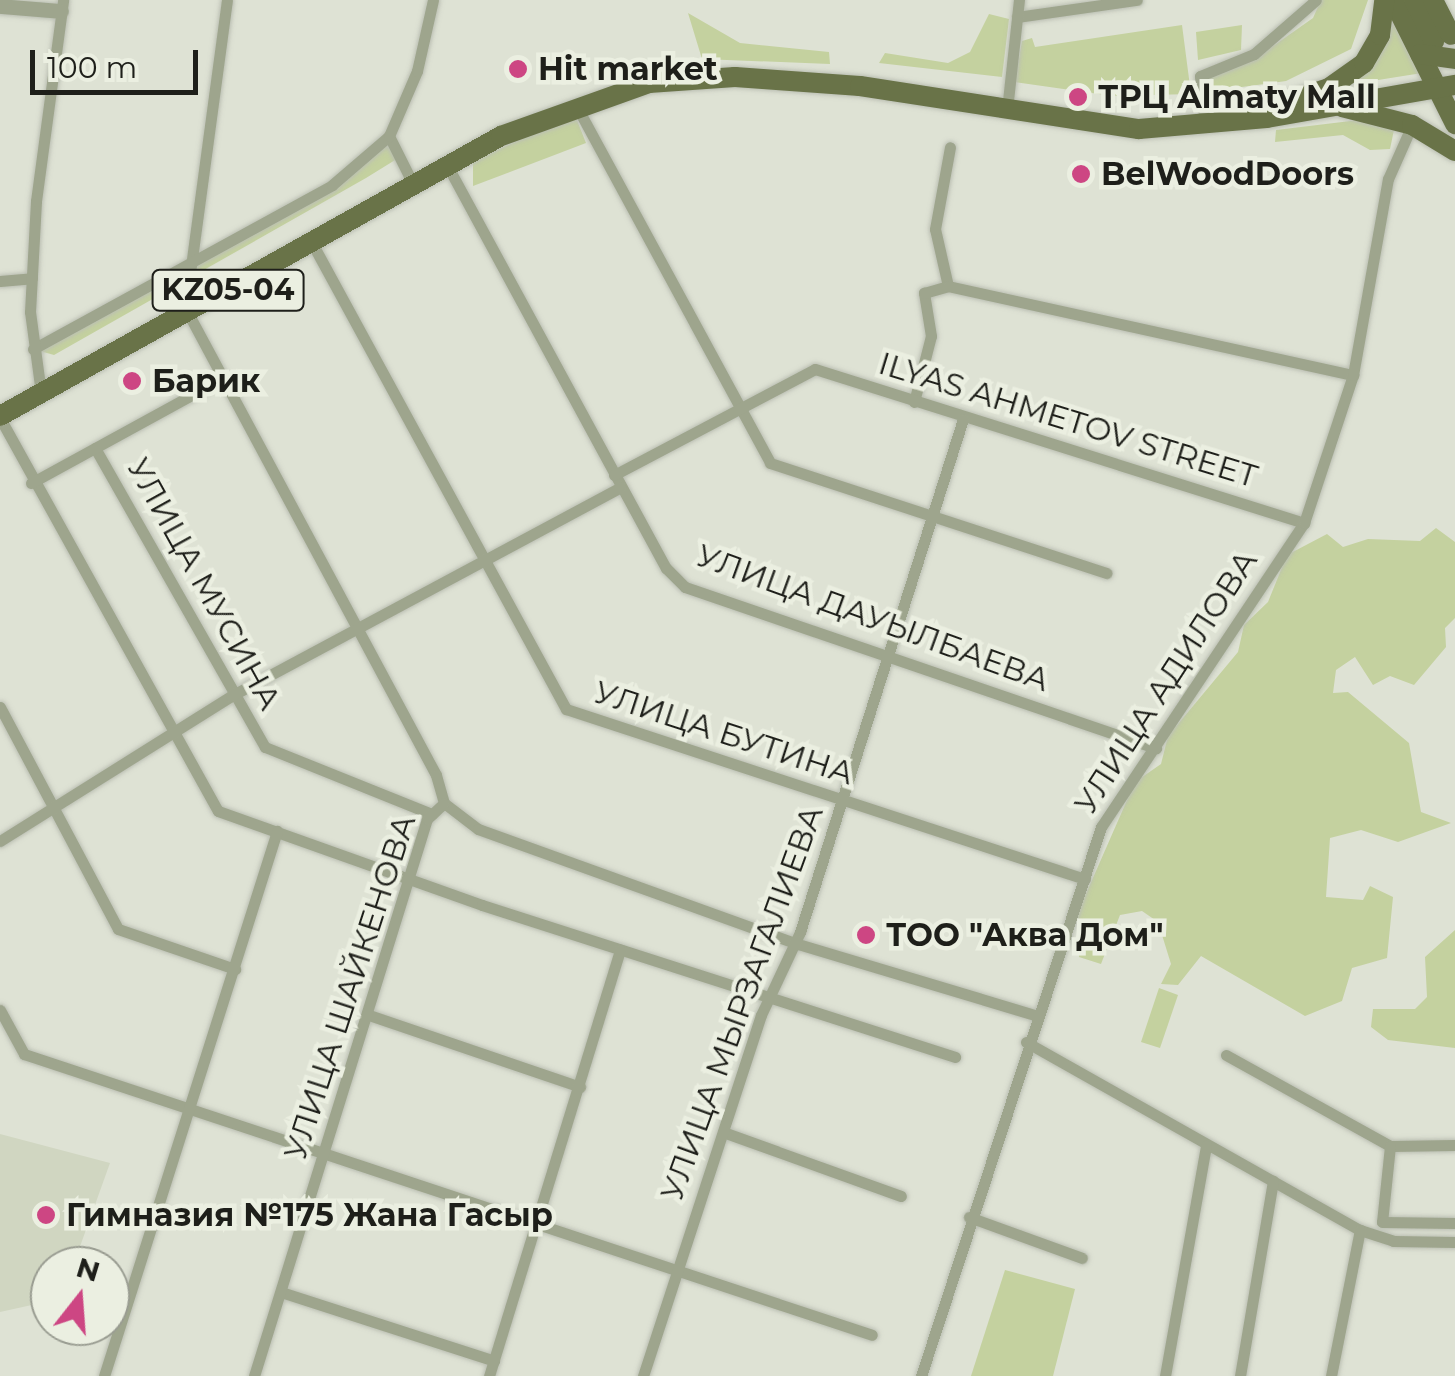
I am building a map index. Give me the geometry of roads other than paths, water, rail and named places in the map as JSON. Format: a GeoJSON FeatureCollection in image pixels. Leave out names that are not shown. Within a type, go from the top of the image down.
{"type":"FeatureCollection","features":[{"type":"Feature","properties":{"kind":"main road"},"geometry":{"type":"LineString","coordinates":[[1272,107],[1329,88],[1364,63],[1380,35],[1384,0]]}},
{"type":"Feature","properties":{"kind":"main road"},"geometry":{"type":"LineString","coordinates":[[1392,0],[1455,59]]}},
{"type":"Feature","properties":{"kind":"main road"},"geometry":{"type":"LineString","coordinates":[[1414,0],[1435,43],[1455,124]]}},
{"type":"Feature","properties":{"kind":"main road"},"geometry":{"type":"LineString","coordinates":[[1433,0],[1435,43]]}},
{"type":"Feature","properties":{"kind":"main road","name":"KZ05-04"},"geometry":{"type":"LineString","coordinates":[[0,417],[446,166],[577,107],[649,83],[735,78],[860,86],[1007,110],[1182,129],[1446,86]]}},
{"type":"Feature","properties":{"kind":"main road","name":"KZ05-04"},"geometry":{"type":"LineString","coordinates":[[1067,118],[1204,116],[1328,104]]}},
{"type":"Feature","properties":{"kind":"main road"},"geometry":{"type":"LineString","coordinates":[[1328,104],[1412,125],[1455,151]]}},
{"type":"Feature","properties":{"kind":"street"},"geometry":{"type":"LineString","coordinates":[[190,266],[227,0]]}},
{"type":"Feature","properties":{"kind":"street"},"geometry":{"type":"LineString","coordinates":[[33,348],[190,266],[332,185],[389,136],[417,71],[433,0]]}},
{"type":"Feature","properties":{"kind":"street"},"geometry":{"type":"LineString","coordinates":[[1007,110],[1019,0]]}},
{"type":"Feature","properties":{"kind":"street"},"geometry":{"type":"LineString","coordinates":[[1017,16],[1137,0]]}},
{"type":"Feature","properties":{"kind":"street"},"geometry":{"type":"LineString","coordinates":[[1204,116],[1200,76],[1254,54],[1316,0]]}},
{"type":"Feature","properties":{"kind":"street"},"geometry":{"type":"LineString","coordinates":[[0,6],[62,6],[32,278],[33,348],[41,393]]}},
{"type":"Feature","properties":{"kind":"street"},"geometry":{"type":"LineString","coordinates":[[577,107],[770,463],[1106,574]]}},
{"type":"Feature","properties":{"kind":"street","name":"УЛИЦА АДИЛОВА"},"geometry":{"type":"LineString","coordinates":[[921,1376],[1026,1042],[1101,827],[1304,523],[1353,375],[1388,178],[1412,125]]}},
{"type":"Feature","properties":{"kind":"street"},"geometry":{"type":"LineString","coordinates":[[389,136],[413,184]]}},
{"type":"Feature","properties":{"kind":"street"},"geometry":{"type":"LineString","coordinates":[[948,286],[934,230],[950,147]]}},
{"type":"Feature","properties":{"kind":"street","name":"УЛИЦА ДАУЫЛБАЕВА"},"geometry":{"type":"LineString","coordinates":[[446,166],[618,481],[685,587],[1156,748]]}},
{"type":"Feature","properties":{"kind":"street","name":"УЛИЦА БУТИНА"},"geometry":{"type":"LineString","coordinates":[[312,243],[566,709],[1084,879]]}},
{"type":"Feature","properties":{"kind":"street"},"geometry":{"type":"LineString","coordinates":[[0,281],[32,278]]}},
{"type":"Feature","properties":{"kind":"street"},"geometry":{"type":"LineString","coordinates":[[914,402],[931,336],[924,293],[948,286],[1353,375]]}},
{"type":"Feature","properties":{"kind":"street","name":"УЛИЦА ШАЙКЕНОВА"},"geometry":{"type":"LineString","coordinates":[[188,313],[358,629],[444,803],[432,814],[254,1376]]}},
{"type":"Feature","properties":{"kind":"street","name":"ILYAS AHMETOV STREET"},"geometry":{"type":"LineString","coordinates":[[739,408],[815,368],[963,419],[1304,523]]}},
{"type":"Feature","properties":{"kind":"street"},"geometry":{"type":"LineString","coordinates":[[32,484],[221,378]]}},
{"type":"Feature","properties":{"kind":"street"},"geometry":{"type":"LineString","coordinates":[[0,841],[231,696],[486,560],[739,408]]}},
{"type":"Feature","properties":{"kind":"street"},"geometry":{"type":"LineString","coordinates":[[0,417],[32,484],[176,730],[218,810],[411,880],[955,1057]]}},
{"type":"Feature","properties":{"kind":"street","name":"УЛИЦА МЫРЗАГАЛИЕВА"},"geometry":{"type":"LineString","coordinates":[[643,1376],[768,997],[844,800],[963,419]]}},
{"type":"Feature","properties":{"kind":"street","name":"УЛИЦА МУСИНА"},"geometry":{"type":"LineString","coordinates":[[96,448],[231,696],[264,747],[432,814]]}},
{"type":"Feature","properties":{"kind":"street"},"geometry":{"type":"LineString","coordinates":[[0,708],[118,928],[235,969]]}},
{"type":"Feature","properties":{"kind":"street"},"geometry":{"type":"LineString","coordinates":[[444,803],[478,829],[793,940],[1035,1015]]}},
{"type":"Feature","properties":{"kind":"street"},"geometry":{"type":"LineString","coordinates":[[104,1376],[278,831]]}},
{"type":"Feature","properties":{"kind":"street"},"geometry":{"type":"LineString","coordinates":[[489,1376],[620,950]]}},
{"type":"Feature","properties":{"kind":"street"},"geometry":{"type":"LineString","coordinates":[[0,1010],[24,1054],[872,1335]]}},
{"type":"Feature","properties":{"kind":"street"},"geometry":{"type":"LineString","coordinates":[[369,1015],[580,1087]]}},
{"type":"Feature","properties":{"kind":"street"},"geometry":{"type":"LineString","coordinates":[[1026,1042],[1360,1230],[1393,1241],[1455,1242]]}},
{"type":"Feature","properties":{"kind":"street"},"geometry":{"type":"LineString","coordinates":[[1226,1055],[1390,1146],[1455,1145]]}},
{"type":"Feature","properties":{"kind":"street"},"geometry":{"type":"LineString","coordinates":[[723,1132],[901,1196]]}},
{"type":"Feature","properties":{"kind":"street"},"geometry":{"type":"LineString","coordinates":[[1165,1376],[1206,1146]]}},
{"type":"Feature","properties":{"kind":"street"},"geometry":{"type":"LineString","coordinates":[[1390,1146],[1382,1222],[1455,1223]]}},
{"type":"Feature","properties":{"kind":"street"},"geometry":{"type":"LineString","coordinates":[[1240,1376],[1273,1181]]}},
{"type":"Feature","properties":{"kind":"street"},"geometry":{"type":"LineString","coordinates":[[969,1218],[1082,1258]]}},
{"type":"Feature","properties":{"kind":"street"},"geometry":{"type":"LineString","coordinates":[[1330,1376],[1360,1230]]}},
{"type":"Feature","properties":{"kind":"street"},"geometry":{"type":"LineString","coordinates":[[281,1292],[494,1361]]}},
{"type":"Feature","properties":{"kind":"place","name":"Hit market"},"geometry":{"type":"Point","coordinates":[518,69]}},
{"type":"Feature","properties":{"kind":"place","name":"ТРЦ Almaty Mall"},"geometry":{"type":"Point","coordinates":[1078,97]}},
{"type":"Feature","properties":{"kind":"place","name":"BelWoodDoors"},"geometry":{"type":"Point","coordinates":[1081,174]}},
{"type":"Feature","properties":{"kind":"place","name":"Барик"},"geometry":{"type":"Point","coordinates":[132,381]}},
{"type":"Feature","properties":{"kind":"place","name":"ТОО \"Аква Дом\""},"geometry":{"type":"Point","coordinates":[866,935]}},
{"type":"Feature","properties":{"kind":"place","name":"Гимназия №175 Жана Гасыр"},"geometry":{"type":"Point","coordinates":[46,1215]}}]}
